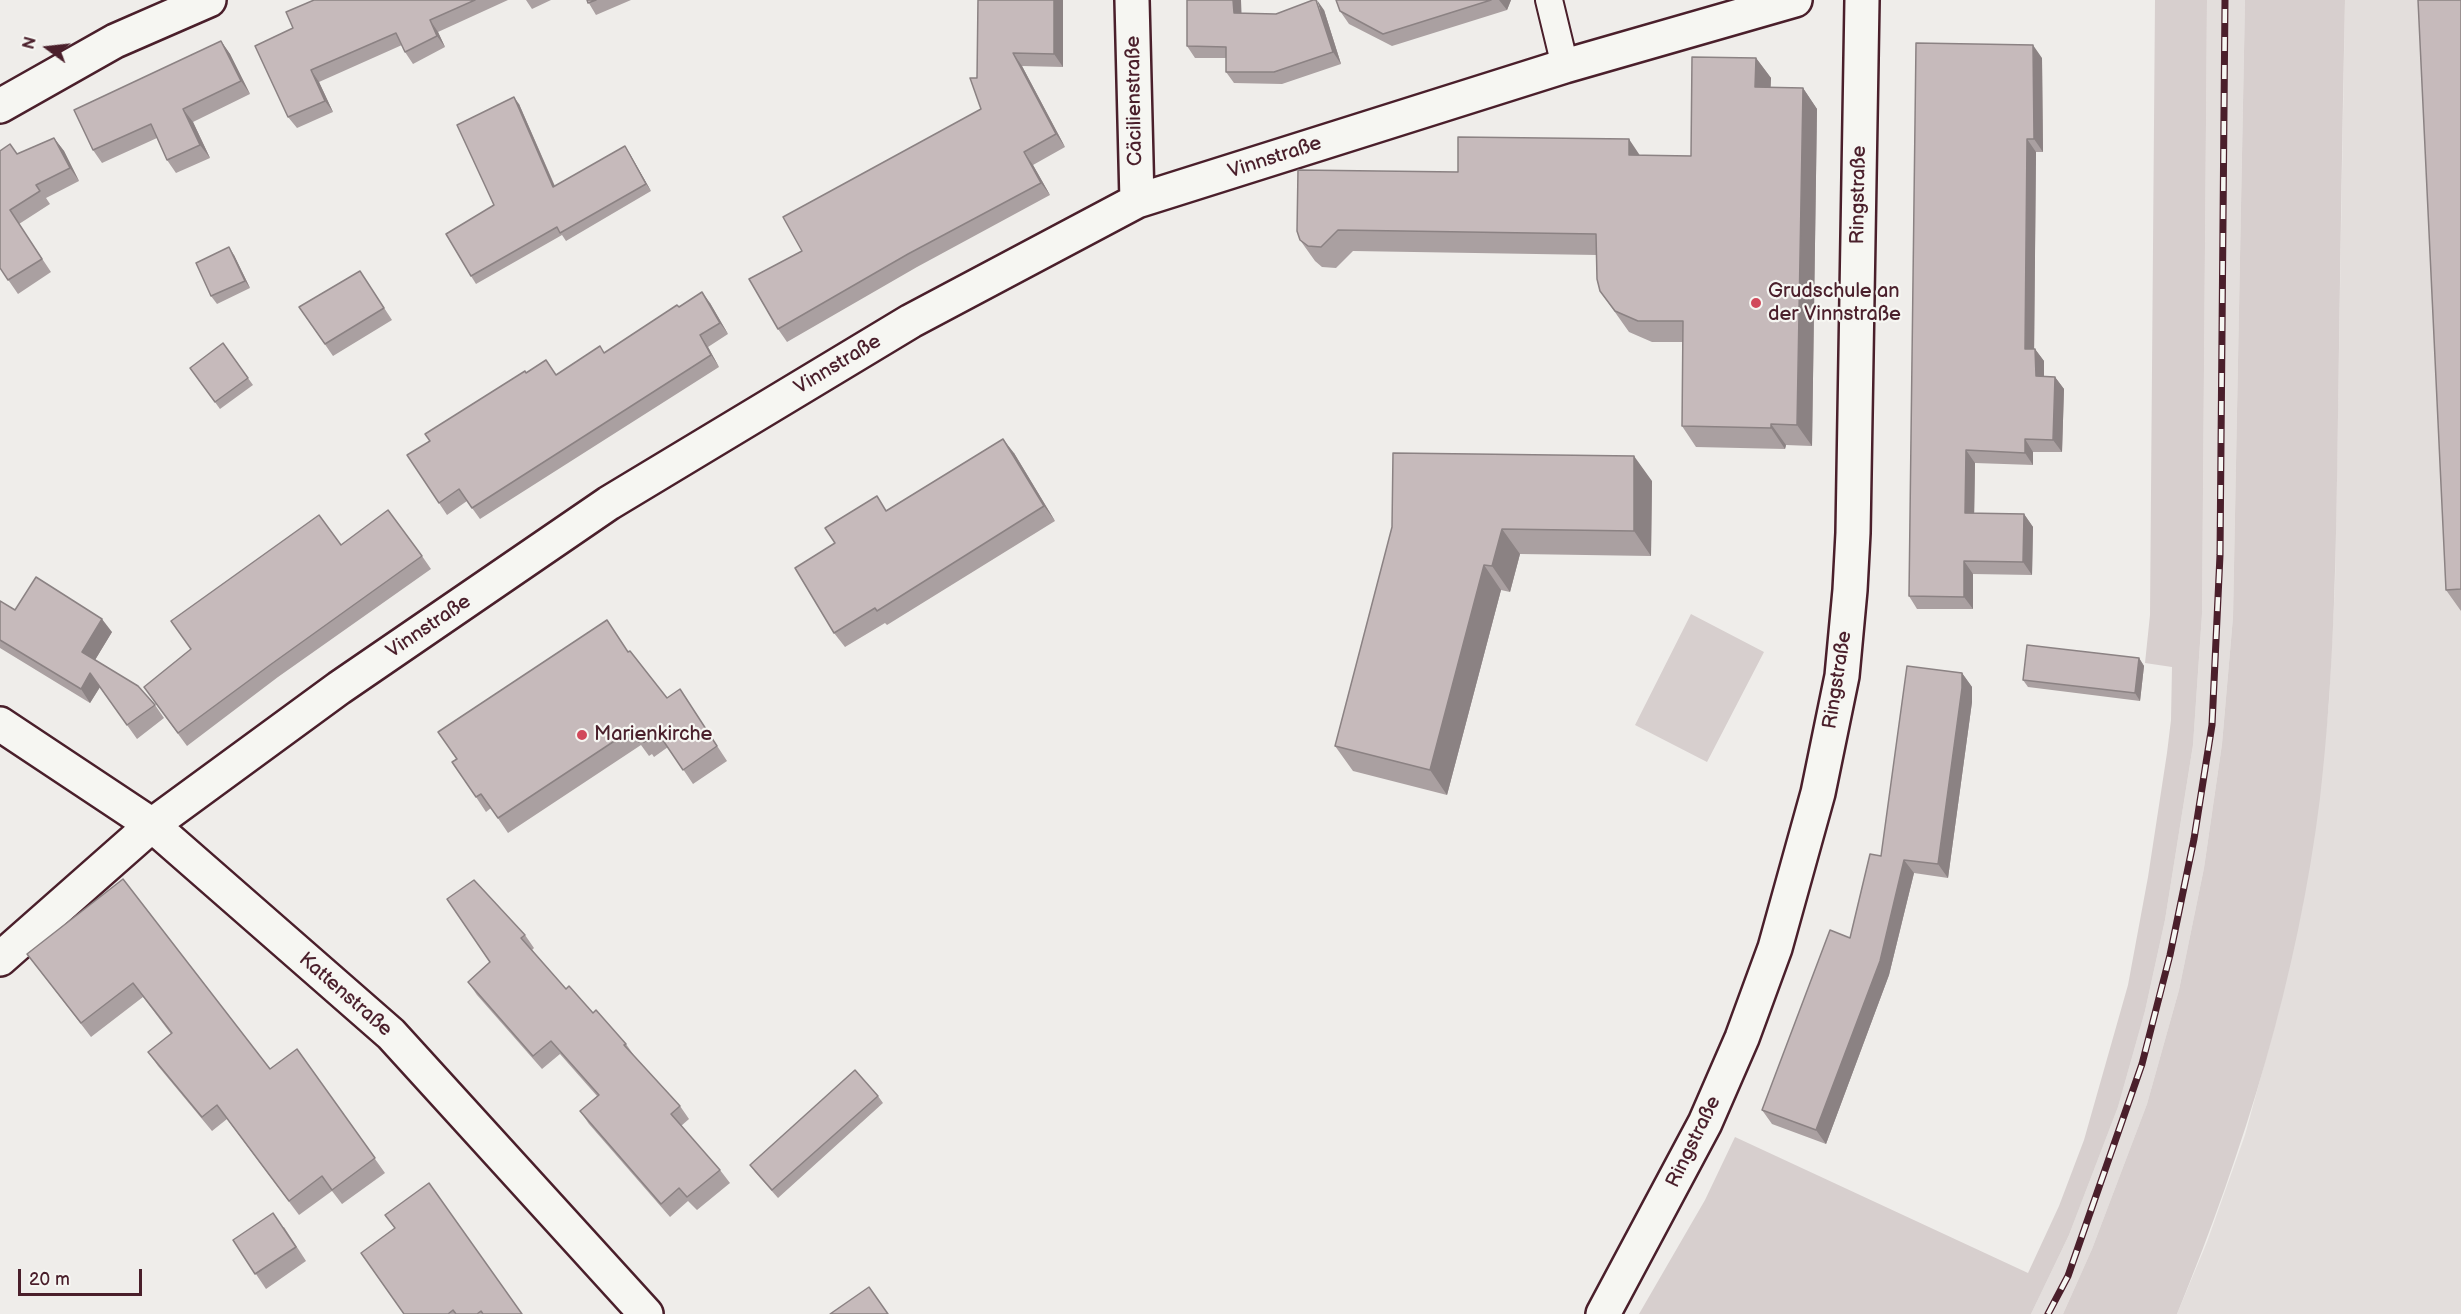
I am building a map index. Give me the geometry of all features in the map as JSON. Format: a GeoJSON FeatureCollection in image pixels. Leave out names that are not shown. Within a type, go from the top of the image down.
{"type":"FeatureCollection","features":[{"type":"Feature","properties":{"kind":"street"},"geometry":{"type":"LineString","coordinates":[[0,106],[115,41],[209,0]]}},
{"type":"Feature","properties":{"kind":"street","name":"Cäcilienstraße"},"geometry":{"type":"LineString","coordinates":[[1132,0],[1137,201]]}},
{"type":"Feature","properties":{"kind":"street","name":"Vinnstraße"},"geometry":{"type":"LineString","coordinates":[[0,959],[152,825],[339,688],[609,503],[911,321],[1137,201],[1565,66],[1795,0]]}},
{"type":"Feature","properties":{"kind":"street","name":"Ringstraße"},"geometry":{"type":"LineString","coordinates":[[1603,1314],[1705,1123],[1742,1038],[1775,948],[1815,804],[1842,676],[1853,533],[1862,0]]}},
{"type":"Feature","properties":{"kind":"street","name":"Kattenstraße"},"geometry":{"type":"LineString","coordinates":[[0,724],[152,825],[391,1034],[646,1314]]}},
{"type":"Feature","properties":{"kind":"lane"},"geometry":{"type":"LineString","coordinates":[[1549,0],[1565,66]]}},
{"type":"Feature","properties":{"kind":"shaded area"},"geometry":{"type":"Polygon","coordinates":[[[2155,0],[2207,0],[2202,614],[2193,745],[2165,920],[2145,1011],[2118,1107],[2069,1235],[2031,1314],[1639,1314],[1705,1200],[1735,1137],[2028,1273],[2059,1206],[2084,1140],[2128,985],[2148,877],[2171,720],[2172,667],[2145,663],[2150,615],[2155,0]]]}},
{"type":"Feature","properties":{"kind":"shaded area"},"geometry":{"type":"Polygon","coordinates":[[[2207,0],[2245,0],[2233,617],[2222,744],[2204,868],[2179,990],[2147,1104],[2092,1249],[2063,1314],[2031,1314],[2069,1235],[2118,1107],[2145,1011],[2165,920],[2193,745],[2202,614],[2207,0]]]}},
{"type":"Feature","properties":{"kind":"shaded area"},"geometry":{"type":"Polygon","coordinates":[[[2245,0],[2345,0],[2335,560],[2329,703],[2320,798],[2298,930],[2266,1060],[2225,1188],[2177,1314],[2063,1314],[2092,1249],[2147,1104],[2179,990],[2204,868],[2222,744],[2233,617],[2245,0]]]}},
{"type":"Feature","properties":{"kind":"shaded area"},"geometry":{"type":"Polygon","coordinates":[[[2345,0],[2461,0],[2461,1314],[2177,1314],[2207,1242],[2245,1135],[2278,1014],[2302,908],[2319,800],[2329,702],[2335,584],[2345,0]]]}},
{"type":"Feature","properties":{"kind":"shaded area"},"geometry":{"type":"Polygon","coordinates":[[[1691,614],[1764,652],[1707,762],[1635,725],[1691,614]]]}},
{"type":"Feature","properties":{"kind":"building"},"geometry":{"type":"Polygon","coordinates":[[[314,0],[475,0],[430,20],[437,36],[405,52],[396,33],[311,70],[325,101],[288,117],[255,46],[293,28],[286,12],[314,0]]]}},
{"type":"Feature","properties":{"kind":"building"},"geometry":{"type":"Polygon","coordinates":[[[978,0],[1054,0],[1054,54],[1013,53],[1056,134],[1024,152],[1041,183],[908,254],[778,329],[749,279],[802,251],[783,217],[981,109],[970,78],[977,78],[978,0]]]}},
{"type":"Feature","properties":{"kind":"building"},"geometry":{"type":"Polygon","coordinates":[[[1187,0],[1233,0],[1234,13],[1276,14],[1316,0],[1333,52],[1274,72],[1226,72],[1226,47],[1187,46],[1187,0]]]}},
{"type":"Feature","properties":{"kind":"building"},"geometry":{"type":"Polygon","coordinates":[[[1336,0],[1491,0],[1383,34],[1340,11],[1336,0]]]}},
{"type":"Feature","properties":{"kind":"building"},"geometry":{"type":"Polygon","coordinates":[[[2418,0],[2461,0],[2461,589],[2446,590],[2418,0]]]}},
{"type":"Feature","properties":{"kind":"building"},"geometry":{"type":"Polygon","coordinates":[[[221,41],[241,81],[183,109],[200,145],[167,160],[151,124],[93,150],[74,110],[221,41]]]}},
{"type":"Feature","properties":{"kind":"building"},"geometry":{"type":"Polygon","coordinates":[[[1916,43],[2033,45],[2034,139],[2027,139],[2025,349],[2035,349],[2036,376],[2055,377],[2053,440],[2025,439],[2025,453],[1966,450],[1965,513],[2024,514],[2023,562],[1964,561],[1964,597],[1909,596],[1916,43]]]}},
{"type":"Feature","properties":{"kind":"building"},"geometry":{"type":"Polygon","coordinates":[[[1692,57],[1756,58],[1755,87],[1803,88],[1797,425],[1771,424],[1771,428],[1682,426],[1683,321],[1638,321],[1615,311],[1600,291],[1597,279],[1596,234],[1338,230],[1321,247],[1308,246],[1300,240],[1297,231],[1298,170],[1458,172],[1458,137],[1629,139],[1629,155],[1691,156],[1692,57]]]}},
{"type":"Feature","properties":{"kind":"building"},"geometry":{"type":"Polygon","coordinates":[[[514,97],[553,187],[625,146],[646,184],[560,233],[557,227],[471,276],[446,234],[494,205],[457,125],[514,97]]]}},
{"type":"Feature","properties":{"kind":"building"},"geometry":{"type":"Polygon","coordinates":[[[54,138],[70,168],[36,185],[40,191],[10,210],[42,259],[8,280],[0,268],[0,151],[10,144],[17,154],[54,138]]]}},
{"type":"Feature","properties":{"kind":"building"},"geometry":{"type":"Polygon","coordinates":[[[229,247],[245,281],[211,296],[196,263],[229,247]]]}},
{"type":"Feature","properties":{"kind":"building"},"geometry":{"type":"Polygon","coordinates":[[[360,271],[384,308],[325,344],[299,307],[360,271]]]}},
{"type":"Feature","properties":{"kind":"building"},"geometry":{"type":"Polygon","coordinates":[[[702,292],[720,323],[700,335],[711,355],[472,508],[459,489],[439,503],[407,455],[430,441],[425,434],[546,360],[556,375],[600,346],[604,353],[677,305],[679,307],[702,292]]]}},
{"type":"Feature","properties":{"kind":"building"},"geometry":{"type":"Polygon","coordinates":[[[223,343],[248,378],[215,402],[190,368],[223,343]]]}},
{"type":"Feature","properties":{"kind":"building"},"geometry":{"type":"Polygon","coordinates":[[[1003,439],[1044,506],[877,611],[875,608],[834,633],[795,568],[835,543],[825,528],[877,496],[886,511],[1003,439]]]}},
{"type":"Feature","properties":{"kind":"building"},"geometry":{"type":"Polygon","coordinates":[[[1393,453],[1634,456],[1634,531],[1502,529],[1492,566],[1484,565],[1430,770],[1335,746],[1392,527],[1393,453]]]}},
{"type":"Feature","properties":{"kind":"building"},"geometry":{"type":"Polygon","coordinates":[[[388,510],[422,556],[178,733],[144,687],[191,649],[171,621],[319,515],[341,545],[388,510]]]}},
{"type":"Feature","properties":{"kind":"building"},"geometry":{"type":"Polygon","coordinates":[[[36,577],[102,619],[82,652],[138,686],[155,705],[127,725],[90,673],[81,689],[0,640],[0,601],[15,610],[36,577]]]}},
{"type":"Feature","properties":{"kind":"building","name":"Marienkirche"},"geometry":{"type":"Polygon","coordinates":[[[607,620],[628,652],[630,651],[667,698],[680,689],[717,746],[683,770],[658,733],[644,742],[642,740],[639,742],[631,730],[498,818],[481,794],[476,797],[452,762],[457,759],[438,732],[607,620]]]}},
{"type":"Feature","properties":{"kind":"building"},"geometry":{"type":"Polygon","coordinates":[[[2027,645],[2139,658],[2135,693],[2023,680],[2027,645]]]}},
{"type":"Feature","properties":{"kind":"building"},"geometry":{"type":"Polygon","coordinates":[[[1907,666],[1962,673],[1962,688],[1938,864],[1904,860],[1880,961],[1816,1130],[1762,1110],[1830,930],[1850,938],[1870,854],[1881,856],[1907,666]]]}},
{"type":"Feature","properties":{"kind":"building"},"geometry":{"type":"Polygon","coordinates":[[[123,879],[270,1069],[297,1049],[375,1158],[332,1190],[322,1176],[289,1201],[217,1105],[202,1117],[148,1052],[172,1033],[133,983],[81,1023],[27,954],[123,879]]]}},
{"type":"Feature","properties":{"kind":"building"},"geometry":{"type":"Polygon","coordinates":[[[474,880],[525,935],[521,938],[566,989],[569,986],[593,1013],[596,1010],[626,1044],[624,1045],[680,1106],[671,1114],[720,1170],[687,1197],[679,1188],[661,1204],[580,1111],[599,1095],[551,1041],[533,1056],[468,982],[490,962],[447,899],[474,880]]]}},
{"type":"Feature","properties":{"kind":"building"},"geometry":{"type":"Polygon","coordinates":[[[855,1070],[878,1096],[772,1190],[750,1165],[855,1070]]]}},
{"type":"Feature","properties":{"kind":"building"},"geometry":{"type":"Polygon","coordinates":[[[429,1183],[522,1314],[483,1314],[481,1311],[477,1314],[456,1314],[453,1310],[448,1314],[404,1314],[361,1253],[395,1228],[385,1215],[429,1183]]]}},
{"type":"Feature","properties":{"kind":"building"},"geometry":{"type":"Polygon","coordinates":[[[273,1213],[296,1247],[255,1274],[233,1240],[273,1213]]]}},
{"type":"Feature","properties":{"kind":"building"},"geometry":{"type":"Polygon","coordinates":[[[869,1287],[888,1314],[830,1314],[869,1287]]]}},
{"type":"Feature","properties":{"kind":"railway"},"geometry":{"type":"LineString","coordinates":[[2048,1314],[2068,1276],[2142,1064],[2170,955],[2194,839],[2212,725],[2220,555],[2225,0]]}},
{"type":"Feature","properties":{"kind":"place","name":"Grudschule an der Vinnstraße"},"geometry":{"type":"Point","coordinates":[1756,303]}},
{"type":"Feature","properties":{"kind":"place","name":"Marienkirche"},"geometry":{"type":"Point","coordinates":[582,735]}}]}
